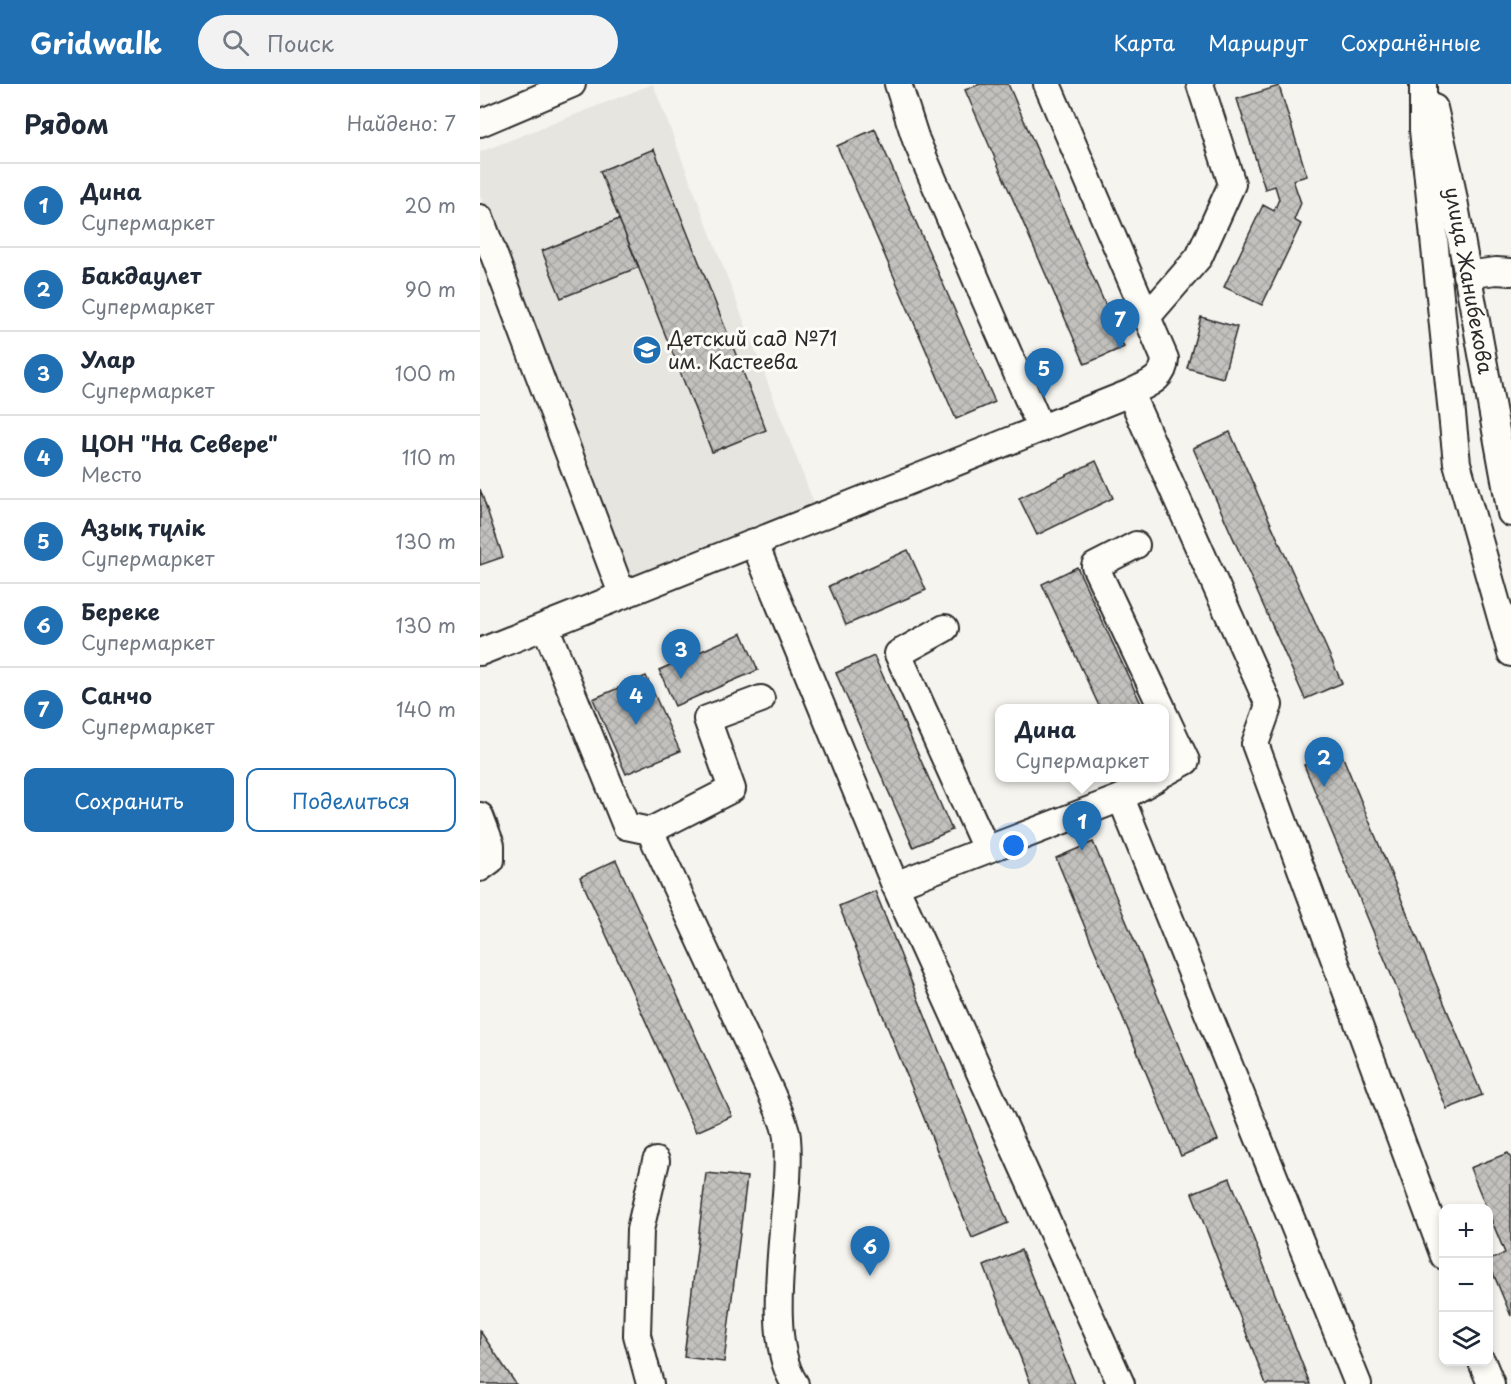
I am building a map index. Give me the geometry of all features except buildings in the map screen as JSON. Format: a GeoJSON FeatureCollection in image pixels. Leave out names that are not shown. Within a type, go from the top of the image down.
{"type":"FeatureCollection","features":[{"type":"Feature","properties":{"kind":"street"},"geometry":{"type":"LineString","coordinates":[[480,123],[541,90],[572,84]]}},
{"type":"Feature","properties":{"kind":"street"},"geometry":{"type":"LineString","coordinates":[[898,84],[916,140],[1041,429]]}},
{"type":"Feature","properties":{"kind":"street"},"geometry":{"type":"LineString","coordinates":[[480,652],[546,628],[622,594],[1041,429],[1130,393],[1159,378],[1164,370],[1165,359],[1047,84]]}},
{"type":"Feature","properties":{"kind":"street"},"geometry":{"type":"LineString","coordinates":[[1147,317],[1198,257],[1232,184],[1200,84]]}},
{"type":"Feature","properties":{"kind":"street"},"geometry":{"type":"LineString","coordinates":[[1423,84],[1422,130],[1457,463],[1511,653]]}},
{"type":"Feature","properties":{"kind":"street","name":"улица Жанибекова"},"geometry":{"type":"LineString","coordinates":[[1428,84],[1449,173],[1511,513]]}},
{"type":"Feature","properties":{"kind":"street"},"geometry":{"type":"LineString","coordinates":[[480,218],[622,594]]}},
{"type":"Feature","properties":{"kind":"street"},"geometry":{"type":"LineString","coordinates":[[1466,275],[1496,270],[1511,272]]}},
{"type":"Feature","properties":{"kind":"street"},"geometry":{"type":"LineString","coordinates":[[1130,393],[1269,705],[1255,744],[1439,1245]]}},
{"type":"Feature","properties":{"kind":"street"},"geometry":{"type":"LineString","coordinates":[[754,542],[895,885],[1121,1384]]}},
{"type":"Feature","properties":{"kind":"street"},"geometry":{"type":"LineString","coordinates":[[1136,545],[1095,566],[1160,704]]}},
{"type":"Feature","properties":{"kind":"street"},"geometry":{"type":"LineString","coordinates":[[546,628],[626,826],[650,831],[732,789],[707,719],[761,699]]}},
{"type":"Feature","properties":{"kind":"street"},"geometry":{"type":"LineString","coordinates":[[945,628],[898,654],[986,849]]}},
{"type":"Feature","properties":{"kind":"street"},"geometry":{"type":"LineString","coordinates":[[1169,725],[1186,761],[1169,770]]}},
{"type":"Feature","properties":{"kind":"street"},"geometry":{"type":"LineString","coordinates":[[895,885],[1121,798],[1148,782]]}},
{"type":"Feature","properties":{"kind":"street"},"geometry":{"type":"LineString","coordinates":[[1121,798],[1358,1384]]}},
{"type":"Feature","properties":{"kind":"street"},"geometry":{"type":"LineString","coordinates":[[480,816],[492,852],[491,860],[480,868]]}},
{"type":"Feature","properties":{"kind":"street"},"geometry":{"type":"LineString","coordinates":[[650,831],[772,1095],[787,1137],[779,1327],[786,1371],[795,1384]]}},
{"type":"Feature","properties":{"kind":"street"},"geometry":{"type":"LineString","coordinates":[[650,1384],[637,1335],[640,1230],[657,1161]]}},
{"type":"Feature","properties":{"kind":"street"},"geometry":{"type":"LineString","coordinates":[[1484,1366],[1491,1384]]}},
{"type":"Feature","properties":{"kind":"shaded area","name":"Детский сад №71 им. Кастеева"},"geometry":{"type":"Polygon","coordinates":[[[653,84],[815,506],[631,591],[480,195],[480,152],[653,84]]]}},
{"type":"Feature","properties":{"kind":"place","name":"Санчо"},"geometry":{"type":"Point","coordinates":[1120,349]}},
{"type":"Feature","properties":{"kind":"place","name":"Детский сад №71 им. Кастеева"},"geometry":{"type":"Point","coordinates":[647,350]}},
{"type":"Feature","properties":{"kind":"place","name":"Азық түлік"},"geometry":{"type":"Point","coordinates":[1044,398]}},
{"type":"Feature","properties":{"kind":"place","name":"Улар"},"geometry":{"type":"Point","coordinates":[681,679]}},
{"type":"Feature","properties":{"kind":"place","name":"ЦОН \"На Севере\""},"geometry":{"type":"Point","coordinates":[636,725]}},
{"type":"Feature","properties":{"kind":"place","name":"Бакдаулет"},"geometry":{"type":"Point","coordinates":[1324,787]}},
{"type":"Feature","properties":{"kind":"place","name":"Дина"},"geometry":{"type":"Point","coordinates":[1082,851]}},
{"type":"Feature","properties":{"kind":"place","name":"Береке"},"geometry":{"type":"Point","coordinates":[870,1276]}}]}
